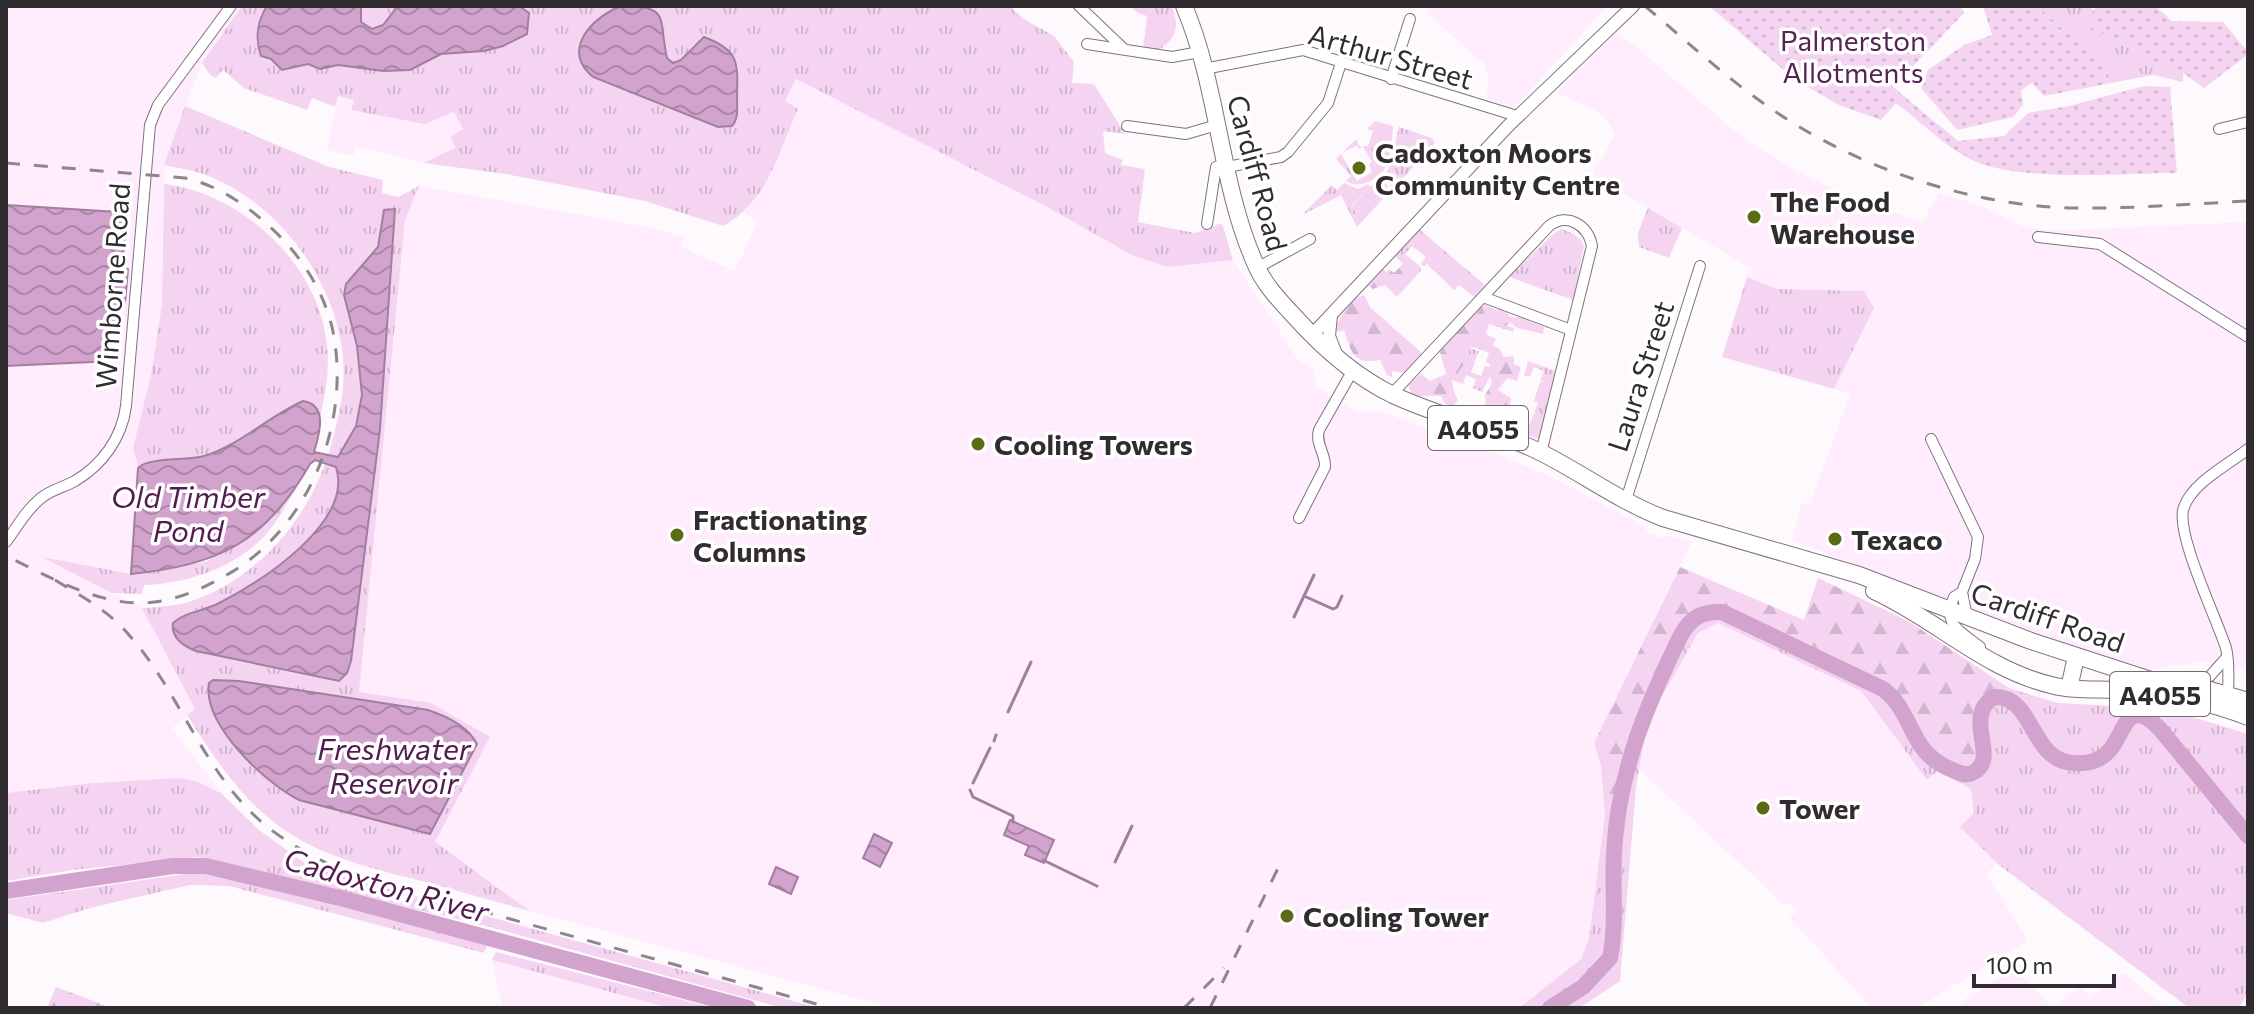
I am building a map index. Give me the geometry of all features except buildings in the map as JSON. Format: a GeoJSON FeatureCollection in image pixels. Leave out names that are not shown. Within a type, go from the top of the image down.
{"type":"FeatureCollection","features":[{"type":"Feature","properties":{"kind":"main road","name":"Cardiff Road"},"geometry":{"type":"LineString","coordinates":[[1184,6],[1202,60],[1226,165],[1257,268],[1285,306],[1312,335],[1353,370],[1392,394],[1541,453],[1663,518],[1859,575],[2076,657],[2163,684],[2196,686],[2248,701]]}},
{"type":"Feature","properties":{"kind":"main road","name":"Cardiff Road"},"geometry":{"type":"LineString","coordinates":[[1835,569],[1916,613],[1999,667],[2033,680],[2069,688],[2163,695],[2240,714]]}},
{"type":"Feature","properties":{"kind":"main road"},"geometry":{"type":"LineString","coordinates":[[2069,688],[2076,657]]}},
{"type":"Feature","properties":{"kind":"street","name":"Wimborne Road"},"geometry":{"type":"LineString","coordinates":[[6,542],[43,496],[77,479],[99,462],[123,424],[150,125],[158,105],[231,6]]}},
{"type":"Feature","properties":{"kind":"street"},"geometry":{"type":"LineString","coordinates":[[1079,6],[1125,49]]}},
{"type":"Feature","properties":{"kind":"street"},"geometry":{"type":"LineString","coordinates":[[1312,335],[1517,116],[1631,8]]}},
{"type":"Feature","properties":{"kind":"street"},"geometry":{"type":"LineString","coordinates":[[1391,79],[1410,19]]}},
{"type":"Feature","properties":{"kind":"street","name":"Arthur Street"},"geometry":{"type":"LineString","coordinates":[[1087,44],[1202,60],[1303,50],[1517,116]]}},
{"type":"Feature","properties":{"kind":"street"},"geometry":{"type":"LineString","coordinates":[[1207,224],[1216,167],[1281,157],[1288,152],[1328,103],[1341,63]]}},
{"type":"Feature","properties":{"kind":"street"},"geometry":{"type":"LineString","coordinates":[[2219,129],[2248,122]]}},
{"type":"Feature","properties":{"kind":"street"},"geometry":{"type":"LineString","coordinates":[[1127,126],[1186,134],[1217,125]]}},
{"type":"Feature","properties":{"kind":"street"},"geometry":{"type":"LineString","coordinates":[[1392,394],[1549,226],[1558,220],[1571,220],[1589,235],[1592,246],[1541,453]]}},
{"type":"Feature","properties":{"kind":"street"},"geometry":{"type":"LineString","coordinates":[[2038,237],[2100,244],[2248,337]]}},
{"type":"Feature","properties":{"kind":"street"},"geometry":{"type":"LineString","coordinates":[[1257,268],[1310,239]]}},
{"type":"Feature","properties":{"kind":"street","name":"Laura Street"},"geometry":{"type":"LineString","coordinates":[[1626,500],[1700,266]]}},
{"type":"Feature","properties":{"kind":"street"},"geometry":{"type":"LineString","coordinates":[[1483,297],[1571,330]]}},
{"type":"Feature","properties":{"kind":"street"},"geometry":{"type":"LineString","coordinates":[[1331,315],[1329,336],[1337,358]]}},
{"type":"Feature","properties":{"kind":"street"},"geometry":{"type":"LineString","coordinates":[[1299,518],[1325,467],[1317,439],[1319,430],[1353,370]]}},
{"type":"Feature","properties":{"kind":"street"},"geometry":{"type":"LineString","coordinates":[[1931,439],[1978,537],[1975,559],[1962,592],[1967,617]]}},
{"type":"Feature","properties":{"kind":"street"},"geometry":{"type":"LineString","coordinates":[[2240,714],[2228,693],[2227,657],[2181,519],[2184,505],[2199,487],[2248,449]]}},
{"type":"Feature","properties":{"kind":"street"},"geometry":{"type":"LineString","coordinates":[[1962,592],[1954,597],[1949,610],[1952,622],[1979,646],[2033,680]]}},
{"type":"Feature","properties":{"kind":"street"},"geometry":{"type":"LineString","coordinates":[[2196,686],[2227,657]]}},
{"type":"Feature","properties":{"kind":"shaded area"},"geometry":{"type":"Polygon","coordinates":[[[6,6],[242,6],[202,63],[164,165],[162,304],[151,375],[133,448],[138,468],[131,574],[45,558],[142,608],[195,709],[172,728],[221,793],[196,781],[179,778],[92,783],[6,793],[6,366],[113,361],[117,302],[125,303],[127,269],[122,269],[126,221],[118,212],[6,205],[6,6]]]}},
{"type":"Feature","properties":{"kind":"shaded area"},"geometry":{"type":"Polygon","coordinates":[[[1432,6],[1607,6],[1511,108],[1487,98],[1488,75],[1484,64],[1427,13],[1432,6]]]}},
{"type":"Feature","properties":{"kind":"shaded area"},"geometry":{"type":"Polygon","coordinates":[[[1618,32],[1747,141],[1841,193],[1922,223],[1939,193],[1982,206],[2022,226],[2048,231],[2248,222],[2248,669],[2204,661],[2144,671],[1792,540],[1802,503],[1810,504],[1850,394],[1834,389],[1874,307],[1864,291],[1777,289],[1747,277],[1751,268],[1592,175],[1615,135],[1607,120],[1598,112],[1557,92],[1618,32]]]}},
{"type":"Feature","properties":{"kind":"shaded area"},"geometry":{"type":"Polygon","coordinates":[[[795,78],[1047,207],[1132,255],[1167,267],[1233,260],[1297,358],[1313,370],[1317,387],[1357,412],[1379,411],[1490,451],[1547,475],[1644,526],[1648,533],[1662,538],[1670,536],[1692,541],[1594,743],[1601,766],[1605,815],[1591,931],[1580,959],[1519,1008],[893,1008],[530,911],[435,842],[359,692],[405,220],[419,186],[659,229],[684,238],[681,247],[735,271],[757,223],[744,212],[753,203],[797,109],[784,102],[795,78]]]}},
{"type":"Feature","properties":{"kind":"shaded area"},"geometry":{"type":"Polygon","coordinates":[[[338,96],[354,100],[351,109],[454,112],[463,129],[457,148],[423,163],[356,146],[353,156],[327,150],[338,96]]]}},
{"type":"Feature","properties":{"kind":"shaded area"},"geometry":{"type":"Polygon","coordinates":[[[1719,623],[1861,691],[1927,780],[1938,771],[1972,789],[1974,813],[2004,858],[1986,874],[2028,940],[1917,1008],[1872,1008],[1789,917],[1798,911],[1791,904],[1783,904],[1639,769],[1647,723],[1698,633],[1719,623]]]}},
{"type":"Feature","properties":{"kind":"shaded area"},"geometry":{"type":"Polygon","coordinates":[[[492,960],[669,1008],[502,1008],[492,960]]]}},
{"type":"Feature","properties":{"kind":"shaded area"},"geometry":{"type":"Polygon","coordinates":[[[2013,969],[2052,1007],[2081,985],[2090,997],[2124,973],[2166,1008],[1964,1008],[1959,1003],[2013,969]]]}},
{"type":"Feature","properties":{"kind":"green space"},"geometry":{"type":"Polygon","coordinates":[[[242,6],[267,6],[260,15],[261,56],[271,59],[282,70],[308,64],[320,69],[338,65],[383,71],[410,70],[441,54],[484,51],[503,46],[527,34],[529,14],[519,6],[621,6],[604,14],[593,24],[579,54],[732,126],[737,116],[738,66],[728,49],[694,45],[681,60],[674,63],[667,58],[661,21],[644,6],[1009,6],[1024,19],[1054,36],[1074,62],[1072,83],[1094,84],[1125,134],[1103,131],[1105,153],[1123,160],[1121,165],[1145,169],[1138,222],[1195,233],[1222,223],[1233,260],[1167,267],[1132,255],[1047,207],[796,79],[785,101],[798,109],[770,175],[751,204],[723,226],[645,201],[506,174],[423,163],[456,148],[450,137],[463,129],[454,112],[425,124],[351,110],[354,100],[338,96],[335,107],[312,98],[307,110],[244,88],[223,70],[216,78],[211,76],[202,63],[242,6]]]}},
{"type":"Feature","properties":{"kind":"green space"},"geometry":{"type":"Polygon","coordinates":[[[361,6],[398,6],[383,25],[372,29],[361,22],[361,6]]]}},
{"type":"Feature","properties":{"kind":"green space"},"geometry":{"type":"Polygon","coordinates":[[[1130,6],[1172,6],[1176,19],[1175,31],[1159,50],[1143,49],[1147,16],[1130,6]]]}},
{"type":"Feature","properties":{"kind":"green space","name":"Palmerston Allotments"},"geometry":{"type":"Polygon","coordinates":[[[1709,6],[1960,6],[1964,13],[1893,87],[1958,141],[2004,136],[2028,113],[2069,106],[2144,86],[2170,87],[2177,173],[2042,174],[1990,166],[1970,159],[1950,147],[1896,103],[1881,120],[1839,105],[1794,79],[1709,6]]]}},
{"type":"Feature","properties":{"kind":"green space"},"geometry":{"type":"Polygon","coordinates":[[[1983,6],[2038,6],[2061,28],[2081,41],[2097,27],[2092,11],[2099,6],[2155,6],[2172,21],[2223,22],[2247,51],[2246,56],[2204,88],[2168,62],[2144,62],[2129,45],[2104,31],[2086,47],[2110,71],[2106,84],[2044,96],[2032,83],[2021,90],[2023,105],[2013,117],[1957,130],[1921,88],[1928,70],[1964,45],[1992,35],[1983,6]]]}},
{"type":"Feature","properties":{"kind":"green space"},"geometry":{"type":"Polygon","coordinates":[[[2038,6],[2091,6],[2097,27],[2081,41],[2061,28],[2038,6]]]}},
{"type":"Feature","properties":{"kind":"green space"},"geometry":{"type":"Polygon","coordinates":[[[2104,31],[2129,45],[2144,62],[2168,62],[2183,72],[2183,82],[2153,75],[2106,84],[2109,71],[2085,47],[2104,31]]]}},
{"type":"Feature","properties":{"kind":"green space"},"geometry":{"type":"Polygon","coordinates":[[[185,106],[329,167],[383,180],[382,193],[398,197],[419,186],[405,220],[359,692],[431,703],[490,737],[435,842],[530,911],[360,865],[305,842],[271,820],[246,797],[187,715],[195,709],[142,608],[177,605],[197,599],[219,590],[258,562],[292,526],[325,463],[336,467],[337,492],[327,516],[309,539],[258,580],[181,617],[269,667],[339,681],[347,673],[380,429],[394,210],[384,210],[378,247],[362,269],[357,346],[361,365],[361,407],[351,436],[337,458],[328,456],[340,408],[344,371],[338,330],[329,302],[300,249],[280,225],[257,205],[233,188],[206,175],[164,165],[185,106]]]}},
{"type":"Feature","properties":{"kind":"green space"},"geometry":{"type":"Polygon","coordinates":[[[1375,121],[1393,126],[1388,162],[1371,181],[1354,184],[1346,181],[1351,176],[1336,159],[1341,154],[1357,181],[1372,172],[1369,164],[1372,162],[1363,147],[1359,149],[1357,146],[1343,152],[1356,139],[1360,147],[1368,146],[1373,131],[1367,129],[1375,121]]]}},
{"type":"Feature","properties":{"kind":"green space"},"geometry":{"type":"Polygon","coordinates":[[[1399,127],[1432,138],[1435,143],[1392,190],[1386,173],[1396,156],[1393,150],[1399,127]]]}},
{"type":"Feature","properties":{"kind":"green space"},"geometry":{"type":"Polygon","coordinates":[[[1384,179],[1390,191],[1357,227],[1341,195],[1302,215],[1332,185],[1337,190],[1344,183],[1358,189],[1368,184],[1370,187],[1351,207],[1384,196],[1374,183],[1384,179]]]}},
{"type":"Feature","properties":{"kind":"green space"},"geometry":{"type":"Polygon","coordinates":[[[164,184],[193,190],[248,218],[272,238],[293,262],[310,288],[321,316],[328,355],[327,373],[320,419],[319,412],[303,401],[217,451],[196,458],[150,462],[138,468],[133,448],[151,375],[162,304],[164,184]]]}},
{"type":"Feature","properties":{"kind":"green space"},"geometry":{"type":"Polygon","coordinates":[[[1373,184],[1385,195],[1362,219],[1351,208],[1373,184]]]}},
{"type":"Feature","properties":{"kind":"green space"},"geometry":{"type":"Polygon","coordinates":[[[1648,208],[1682,228],[1669,258],[1639,247],[1638,233],[1648,208]]]}},
{"type":"Feature","properties":{"kind":"green space"},"geometry":{"type":"Polygon","coordinates":[[[1419,229],[1485,285],[1474,297],[1459,285],[1454,290],[1427,264],[1424,267],[1421,264],[1426,257],[1412,246],[1405,254],[1420,266],[1421,271],[1418,274],[1414,270],[1399,268],[1403,264],[1395,256],[1419,229]]]}},
{"type":"Feature","properties":{"kind":"green space"},"geometry":{"type":"Polygon","coordinates":[[[1562,229],[1578,237],[1584,246],[1573,300],[1509,277],[1562,229]]]}},
{"type":"Feature","properties":{"kind":"green space"},"geometry":{"type":"Polygon","coordinates":[[[1399,268],[1415,270],[1418,274],[1397,297],[1385,285],[1373,289],[1368,286],[1383,269],[1394,273],[1399,268]]]}},
{"type":"Feature","properties":{"kind":"green space"},"geometry":{"type":"Polygon","coordinates":[[[1747,277],[1777,289],[1864,291],[1874,308],[1834,389],[1722,357],[1747,277]]]}},
{"type":"Feature","properties":{"kind":"green space"},"geometry":{"type":"Polygon","coordinates":[[[1364,295],[1370,307],[1424,355],[1404,373],[1392,371],[1392,377],[1387,375],[1380,360],[1359,359],[1352,351],[1344,330],[1338,332],[1335,327],[1351,301],[1364,295]]]}},
{"type":"Feature","properties":{"kind":"green space"},"geometry":{"type":"Polygon","coordinates":[[[1484,304],[1496,310],[1502,322],[1514,328],[1513,332],[1489,324],[1486,334],[1496,339],[1492,347],[1491,365],[1486,362],[1489,353],[1474,347],[1482,346],[1480,325],[1484,304]]]}},
{"type":"Feature","properties":{"kind":"green space"},"geometry":{"type":"Polygon","coordinates":[[[1483,307],[1485,316],[1481,325],[1486,337],[1482,346],[1470,348],[1463,366],[1452,380],[1458,400],[1452,407],[1445,404],[1441,396],[1413,396],[1408,385],[1421,374],[1430,381],[1446,374],[1440,352],[1473,310],[1483,307]]]}},
{"type":"Feature","properties":{"kind":"green space"},"geometry":{"type":"Polygon","coordinates":[[[1503,307],[1511,318],[1519,317],[1544,327],[1543,334],[1517,328],[1511,323],[1504,326],[1497,318],[1496,310],[1503,307]]]}},
{"type":"Feature","properties":{"kind":"green space"},"geometry":{"type":"Polygon","coordinates":[[[1492,346],[1499,348],[1504,357],[1514,356],[1514,364],[1521,367],[1517,381],[1507,378],[1498,390],[1511,398],[1511,421],[1493,419],[1486,412],[1485,395],[1492,383],[1489,373],[1492,346]]]}},
{"type":"Feature","properties":{"kind":"green space"},"geometry":{"type":"Polygon","coordinates":[[[1470,348],[1479,351],[1475,361],[1471,360],[1475,362],[1471,372],[1481,376],[1485,366],[1490,367],[1490,376],[1482,392],[1473,388],[1476,379],[1466,375],[1463,384],[1452,380],[1463,366],[1470,348]]]}},
{"type":"Feature","properties":{"kind":"green space"},"geometry":{"type":"Polygon","coordinates":[[[1528,361],[1555,371],[1541,440],[1503,426],[1506,420],[1511,421],[1510,408],[1522,412],[1519,422],[1529,426],[1534,414],[1538,414],[1534,413],[1538,403],[1534,401],[1540,382],[1544,382],[1540,380],[1544,371],[1534,367],[1530,376],[1524,376],[1528,361]]]}},
{"type":"Feature","properties":{"kind":"green space"},"geometry":{"type":"Polygon","coordinates":[[[301,479],[268,532],[242,555],[195,577],[144,585],[142,594],[112,593],[42,557],[131,574],[208,561],[280,508],[301,479]]]}},
{"type":"Feature","properties":{"kind":"green space"},"geometry":{"type":"Polygon","coordinates":[[[1680,567],[1804,620],[1818,578],[1908,621],[2009,688],[1989,700],[1981,710],[1979,717],[1984,752],[1980,767],[1964,775],[1938,764],[1922,747],[1898,705],[1878,686],[1756,631],[1723,618],[1710,617],[1693,627],[1655,688],[1605,815],[1601,766],[1594,743],[1680,567]]]}},
{"type":"Feature","properties":{"kind":"green space"},"geometry":{"type":"Polygon","coordinates":[[[1702,613],[1747,623],[1883,689],[1897,703],[1927,755],[1985,754],[1980,714],[1988,702],[2009,688],[2058,703],[2138,707],[2186,715],[2248,734],[2248,992],[2239,1008],[2189,1008],[1999,865],[1960,827],[1974,813],[1971,789],[1938,771],[1927,780],[1861,691],[1718,623],[1698,633],[1647,723],[1636,787],[1620,981],[1579,1008],[1519,1008],[1581,959],[1589,938],[1605,815],[1654,688],[1694,618],[1702,613]]]}},
{"type":"Feature","properties":{"kind":"green space"},"geometry":{"type":"Polygon","coordinates":[[[179,778],[196,781],[221,793],[259,830],[317,869],[819,1008],[783,1008],[494,928],[199,857],[73,870],[6,881],[6,793],[92,783],[179,778]]]}},
{"type":"Feature","properties":{"kind":"green space"},"geometry":{"type":"Polygon","coordinates":[[[198,872],[222,875],[487,945],[484,953],[229,886],[190,885],[90,908],[43,923],[6,913],[6,900],[198,872]]]}},
{"type":"Feature","properties":{"kind":"green space"},"geometry":{"type":"Polygon","coordinates":[[[496,952],[717,1008],[669,1008],[492,960],[496,952]]]}},
{"type":"Feature","properties":{"kind":"green space"},"geometry":{"type":"Polygon","coordinates":[[[56,987],[112,1008],[47,1008],[56,987]]]}},
{"type":"Feature","properties":{"kind":"water"},"geometry":{"type":"Polygon","coordinates":[[[267,6],[361,6],[361,22],[372,29],[383,25],[398,6],[519,6],[529,13],[527,34],[503,46],[484,51],[441,54],[410,70],[383,71],[338,65],[320,69],[308,64],[282,70],[271,59],[261,56],[259,50],[259,24],[267,6]]]}},
{"type":"Feature","properties":{"kind":"water"},"geometry":{"type":"Polygon","coordinates":[[[621,6],[637,6],[656,12],[662,25],[667,58],[673,63],[681,60],[704,37],[730,52],[737,74],[737,112],[732,126],[718,127],[593,77],[584,67],[580,46],[599,18],[621,6]]]}},
{"type":"Feature","properties":{"kind":"water"},"geometry":{"type":"Polygon","coordinates":[[[6,205],[119,212],[126,220],[122,268],[128,269],[125,303],[117,303],[113,361],[6,366],[6,205]]]}},
{"type":"Feature","properties":{"kind":"water","name":"Old Timber Pond"},"geometry":{"type":"Polygon","coordinates":[[[395,209],[380,429],[347,673],[339,681],[191,649],[176,637],[173,623],[237,593],[279,566],[300,548],[331,509],[338,488],[336,467],[315,460],[275,513],[257,531],[236,545],[189,564],[131,574],[138,468],[150,462],[196,458],[217,451],[303,401],[316,408],[319,414],[320,429],[314,452],[338,457],[356,426],[362,395],[357,346],[344,295],[346,284],[378,247],[384,210],[395,209]]]}},
{"type":"Feature","properties":{"kind":"water","name":"Freshwater Reservoir"},"geometry":{"type":"Polygon","coordinates":[[[213,680],[239,681],[428,710],[462,727],[477,744],[430,834],[299,800],[285,792],[254,766],[225,734],[209,699],[209,683],[213,680]]]}},
{"type":"Feature","properties":{"kind":"water"},"geometry":{"type":"Polygon","coordinates":[[[1010,820],[1054,840],[1044,863],[1025,855],[1029,846],[1004,835],[1010,820]]]}},
{"type":"Feature","properties":{"kind":"water"},"geometry":{"type":"Polygon","coordinates":[[[874,834],[892,843],[880,867],[863,858],[874,834]]]}},
{"type":"Feature","properties":{"kind":"water"},"geometry":{"type":"Polygon","coordinates":[[[776,867],[798,877],[791,894],[769,884],[776,867]]]}},
{"type":"Feature","properties":{"kind":"waterway"},"geometry":{"type":"LineString","coordinates":[[1294,617],[1314,575]]}},
{"type":"Feature","properties":{"kind":"waterway"},"geometry":{"type":"LineString","coordinates":[[1304,596],[1333,609],[1342,596]]}},
{"type":"Feature","properties":{"kind":"waterway","name":"Cadoxton River"},"geometry":{"type":"LineString","coordinates":[[1550,1008],[1583,987],[1610,958],[1617,824],[1628,768],[1645,714],[1681,635],[1702,614],[1722,612],[1883,689],[1894,699],[1928,755],[1939,764],[1964,774],[1980,767],[1983,758],[1981,715],[1985,705],[1994,697],[2007,699],[2017,706],[2049,752],[2060,760],[2075,763],[2102,757],[2115,743],[2128,720],[2140,715],[2160,729],[2248,836]]}},
{"type":"Feature","properties":{"kind":"waterway"},"geometry":{"type":"LineString","coordinates":[[1008,712],[1031,662]]}},
{"type":"Feature","properties":{"kind":"waterway"},"geometry":{"type":"LineString","coordinates":[[994,741],[996,735]]}},
{"type":"Feature","properties":{"kind":"waterway"},"geometry":{"type":"LineString","coordinates":[[973,783],[990,748]]}},
{"type":"Feature","properties":{"kind":"waterway"},"geometry":{"type":"LineString","coordinates":[[970,790],[973,797],[1013,816],[1013,822]]}},
{"type":"Feature","properties":{"kind":"waterway"},"geometry":{"type":"LineString","coordinates":[[1115,862],[1132,826]]}},
{"type":"Feature","properties":{"kind":"waterway"},"geometry":{"type":"LineString","coordinates":[[1043,860],[1097,886]]}},
{"type":"Feature","properties":{"kind":"waterway","name":"Cadoxton River"},"geometry":{"type":"LineString","coordinates":[[6,891],[173,866],[206,866],[344,899],[748,1008]]}},
{"type":"Feature","properties":{"kind":"railway"},"geometry":{"type":"LineString","coordinates":[[1645,6],[1763,103],[1832,145],[1910,178],[1990,199],[2071,208],[2248,201]]}},
{"type":"Feature","properties":{"kind":"railway"},"geometry":{"type":"LineString","coordinates":[[6,163],[185,178],[230,196],[280,236],[308,272],[328,312],[337,363],[336,399],[329,435],[318,470],[301,502],[279,532],[253,557],[223,577],[174,598],[143,603],[125,602],[90,594],[6,556]]}},
{"type":"Feature","properties":{"kind":"railway"},"geometry":{"type":"LineString","coordinates":[[55,580],[94,604],[121,626],[161,678],[232,791],[261,821],[309,854],[348,874],[831,1008]]}},
{"type":"Feature","properties":{"kind":"railway"},"geometry":{"type":"LineString","coordinates":[[1210,1008],[1282,860]]}},
{"type":"Feature","properties":{"kind":"railway"},"geometry":{"type":"LineString","coordinates":[[1184,1008],[1224,968]]}},
{"type":"Feature","properties":{"kind":"place","name":"Cadoxton Moors Community Centre"},"geometry":{"type":"Point","coordinates":[1359,168]}},
{"type":"Feature","properties":{"kind":"place","name":"The Food Warehouse"},"geometry":{"type":"Point","coordinates":[1754,217]}},
{"type":"Feature","properties":{"kind":"place","name":"Cooling Towers"},"geometry":{"type":"Point","coordinates":[978,444]}},
{"type":"Feature","properties":{"kind":"place","name":"Fractionating Columns"},"geometry":{"type":"Point","coordinates":[677,535]}},
{"type":"Feature","properties":{"kind":"place","name":"Texaco"},"geometry":{"type":"Point","coordinates":[1835,539]}},
{"type":"Feature","properties":{"kind":"place","name":"Tower"},"geometry":{"type":"Point","coordinates":[1763,808]}},
{"type":"Feature","properties":{"kind":"place","name":"Cooling Tower"},"geometry":{"type":"Point","coordinates":[1287,916]}}]}
